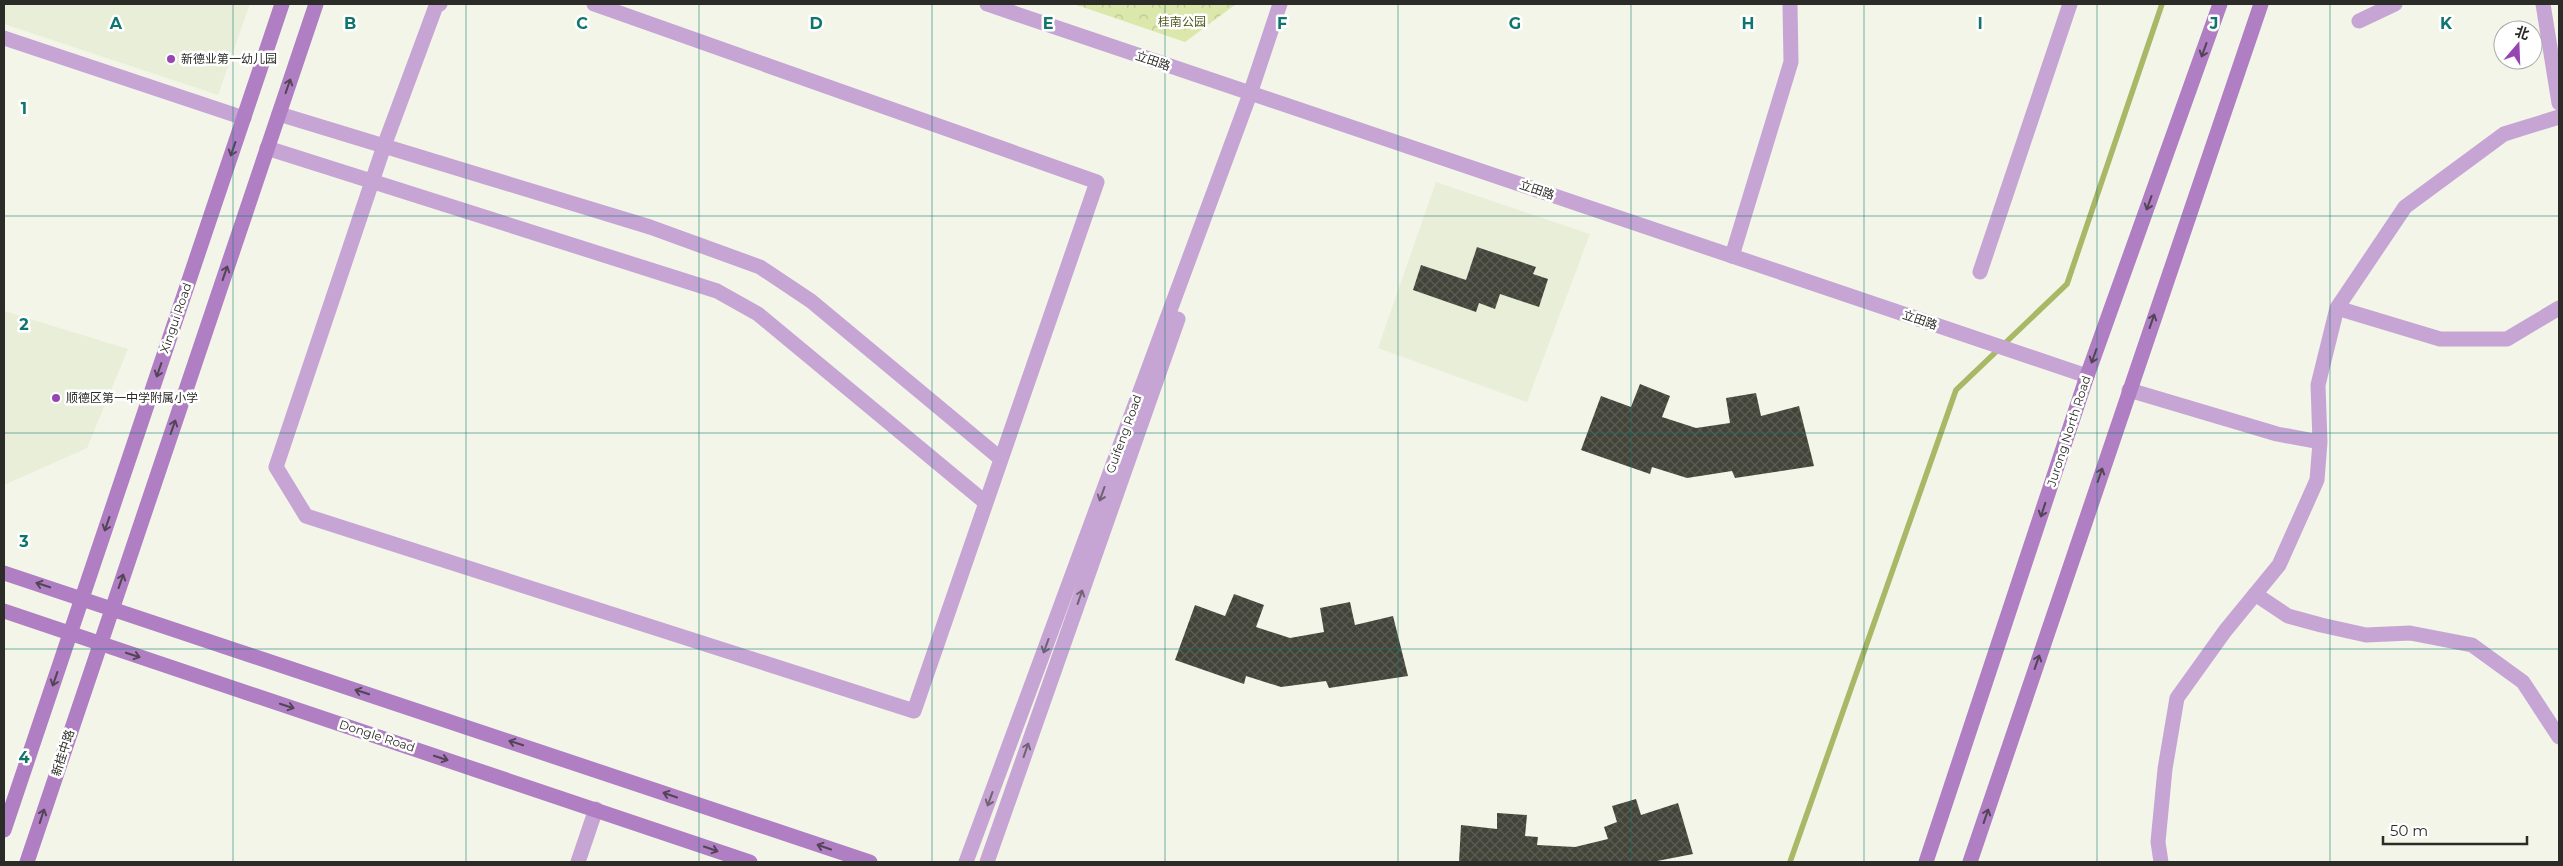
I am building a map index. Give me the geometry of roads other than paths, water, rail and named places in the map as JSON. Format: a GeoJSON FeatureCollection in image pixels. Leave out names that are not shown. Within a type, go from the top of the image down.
{"type":"FeatureCollection","features":[{"type":"Feature","properties":{"kind":"main road","name":"Xingui Road"},"geometry":{"type":"LineString","coordinates":[[4,830],[282,4]]}},
{"type":"Feature","properties":{"kind":"main road","name":"新桂中路"},"geometry":{"type":"LineString","coordinates":[[27,862],[316,4]]}},
{"type":"Feature","properties":{"kind":"main road","name":"Jurong North Road"},"geometry":{"type":"LineString","coordinates":[[1926,862],[2087,376],[2220,4]]}},
{"type":"Feature","properties":{"kind":"main road"},"geometry":{"type":"LineString","coordinates":[[1970,862],[2261,4]]}},
{"type":"Feature","properties":{"kind":"main road"},"geometry":{"type":"LineString","coordinates":[[4,572],[870,862]]}},
{"type":"Feature","properties":{"kind":"main road","name":"Dongle Road"},"geometry":{"type":"LineString","coordinates":[[4,611],[750,862]]}},
{"type":"Feature","properties":{"kind":"street"},"geometry":{"type":"LineString","coordinates":[[440,4],[436,6],[384,146],[276,466],[306,516],[914,710],[1097,182],[594,4]]}},
{"type":"Feature","properties":{"kind":"street","name":"立田路"},"geometry":{"type":"LineString","coordinates":[[987,4],[2087,376]]}},
{"type":"Feature","properties":{"kind":"street","name":"Guifeng Road"},"geometry":{"type":"LineString","coordinates":[[966,862],[1253,95],[1280,4]]}},
{"type":"Feature","properties":{"kind":"street"},"geometry":{"type":"LineString","coordinates":[[987,862],[1253,95],[1287,4]]}},
{"type":"Feature","properties":{"kind":"street"},"geometry":{"type":"LineString","coordinates":[[1732,256],[1791,62],[1790,4]]}},
{"type":"Feature","properties":{"kind":"street"},"geometry":{"type":"LineString","coordinates":[[1980,272],[2070,4]]}},
{"type":"Feature","properties":{"kind":"street"},"geometry":{"type":"LineString","coordinates":[[2359,21],[2396,4]]}},
{"type":"Feature","properties":{"kind":"street"},"geometry":{"type":"LineString","coordinates":[[2543,4],[2559,103]]}},
{"type":"Feature","properties":{"kind":"street"},"geometry":{"type":"LineString","coordinates":[[4,38],[244,118]]}},
{"type":"Feature","properties":{"kind":"street"},"geometry":{"type":"LineString","coordinates":[[279,114],[650,227],[760,267],[811,301],[1001,459]]}},
{"type":"Feature","properties":{"kind":"street"},"geometry":{"type":"LineString","coordinates":[[2161,862],[2158,842],[2165,770],[2177,698],[2225,631],[2279,565],[2317,480],[2320,442],[2318,385],[2337,308],[2405,207],[2504,134],[2559,117]]}},
{"type":"Feature","properties":{"kind":"street"},"geometry":{"type":"LineString","coordinates":[[267,148],[717,291],[758,314],[986,503]]}},
{"type":"Feature","properties":{"kind":"street"},"geometry":{"type":"LineString","coordinates":[[2337,308],[2440,339],[2507,339],[2559,308]]}},
{"type":"Feature","properties":{"kind":"street"},"geometry":{"type":"LineString","coordinates":[[2129,390],[2277,434],[2320,442]]}},
{"type":"Feature","properties":{"kind":"street"},"geometry":{"type":"LineString","coordinates":[[2255,594],[2288,616],[2321,625],[2366,635],[2410,633],[2472,646],[2522,682],[2559,737]]}},
{"type":"Feature","properties":{"kind":"street"},"geometry":{"type":"LineString","coordinates":[[578,862],[596,809]]}},
{"type":"Feature","properties":{"kind":"waterway"},"geometry":{"type":"LineString","coordinates":[[1790,862],[1956,390],[2067,284],[2162,4]]}},
{"type":"Feature","properties":{"kind":"place","name":"新德业第一幼儿园"},"geometry":{"type":"Point","coordinates":[171,59]}},
{"type":"Feature","properties":{"kind":"place","name":"顺德区第一中学附属小学"},"geometry":{"type":"Point","coordinates":[56,398]}},
{"type":"Feature","properties":{"kind":"park label","name":"桂南公园"},"geometry":{"type":"Point","coordinates":[1182,22]}}]}
